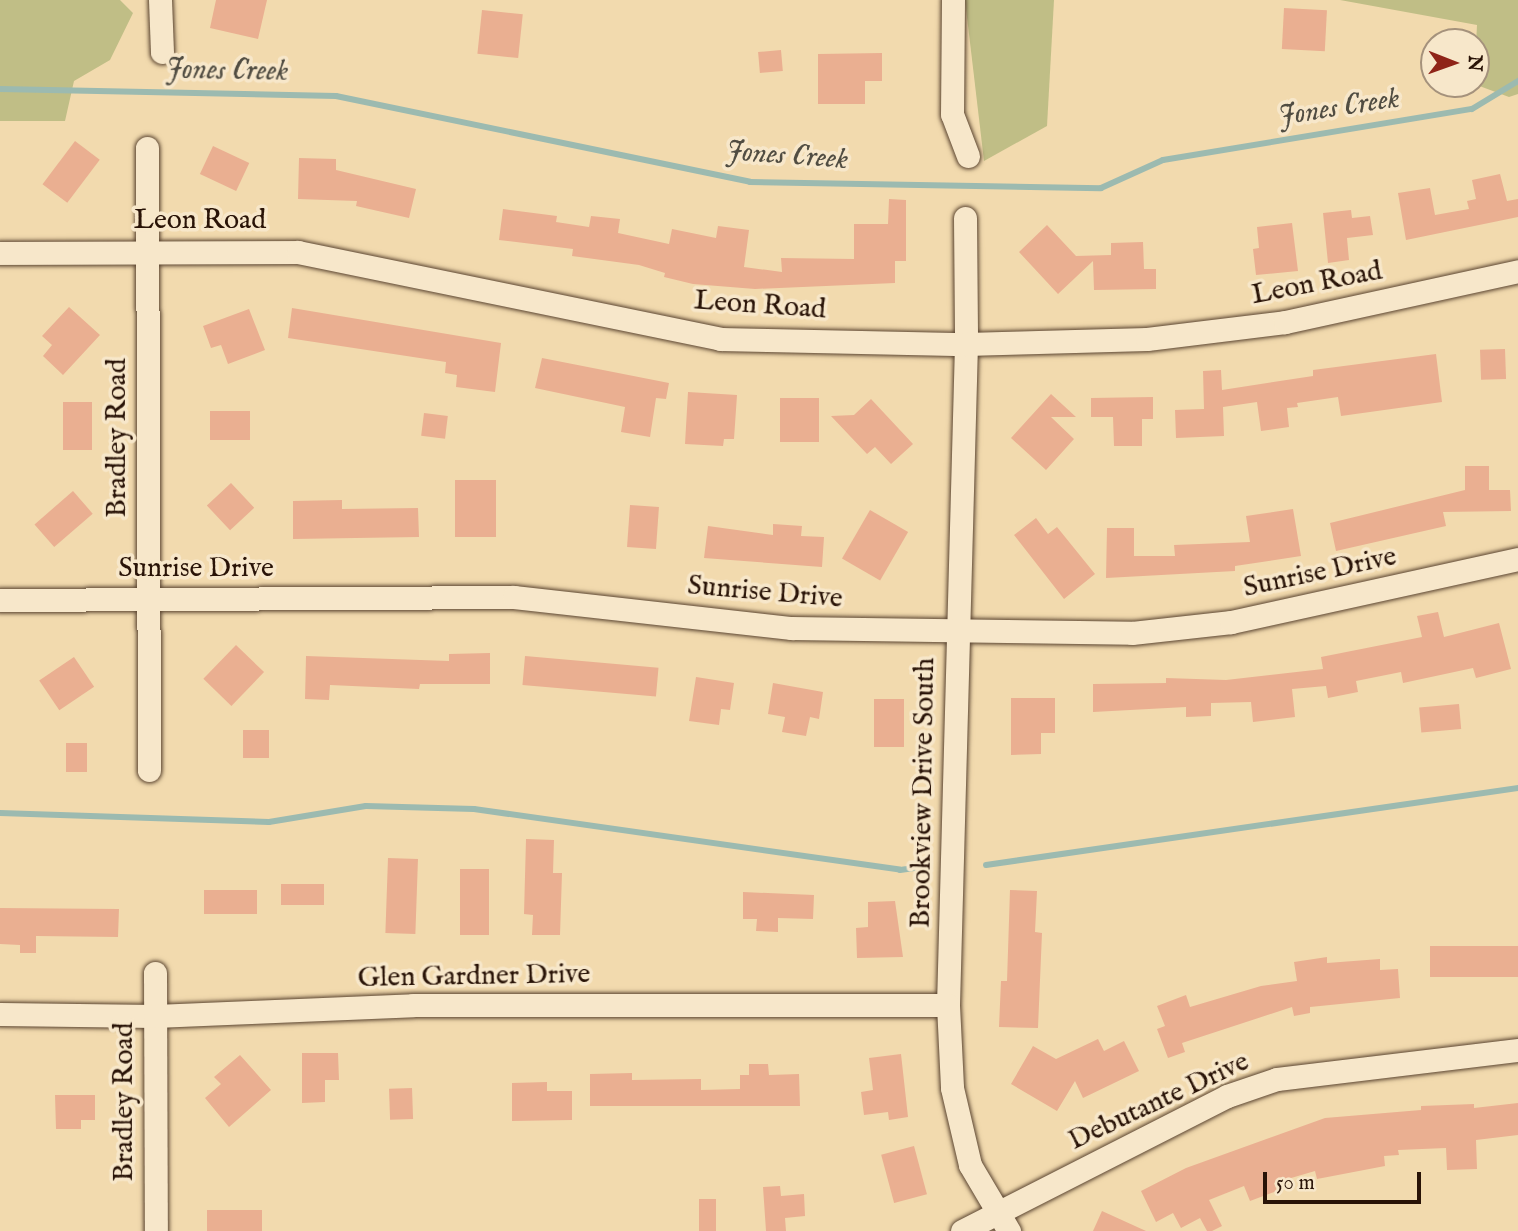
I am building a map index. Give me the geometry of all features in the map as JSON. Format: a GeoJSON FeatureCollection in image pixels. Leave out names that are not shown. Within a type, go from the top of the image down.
{"type":"FeatureCollection","features":[{"type":"Feature","properties":{"kind":"street"},"geometry":{"type":"LineString","coordinates":[[160,0],[162,52]]}},
{"type":"Feature","properties":{"kind":"street"},"geometry":{"type":"LineString","coordinates":[[953,0],[952,114],[968,156]]}},
{"type":"Feature","properties":{"kind":"street","name":"Bradley Road"},"geometry":{"type":"LineString","coordinates":[[147,148],[149,770]]}},
{"type":"Feature","properties":{"kind":"street","name":"Brookview Drive South"},"geometry":{"type":"LineString","coordinates":[[965,218],[966,344],[948,1005],[951,1088],[970,1165],[1004,1222]]}},
{"type":"Feature","properties":{"kind":"street","name":"Leon Road"},"geometry":{"type":"LineString","coordinates":[[0,253],[298,252],[720,339],[966,344],[1147,340],[1285,322],[1518,271]]}},
{"type":"Feature","properties":{"kind":"street","name":"Sunrise Drive"},"geometry":{"type":"LineString","coordinates":[[0,600],[514,597],[791,628],[957,633],[1132,633],[1231,622],[1518,559]]}},
{"type":"Feature","properties":{"kind":"street","name":"Bradley Road"},"geometry":{"type":"LineString","coordinates":[[155,973],[156,1231]]}},
{"type":"Feature","properties":{"kind":"street","name":"Glen Gardner Drive"},"geometry":{"type":"LineString","coordinates":[[0,1014],[155,1016],[413,1005],[948,1005]]}},
{"type":"Feature","properties":{"kind":"street","name":"Debutante Drive"},"geometry":{"type":"LineString","coordinates":[[962,1231],[1004,1222],[1227,1096],[1277,1079],[1518,1049]]}},
{"type":"Feature","properties":{"kind":"shaded area"},"geometry":{"type":"Polygon","coordinates":[[[0,0],[120,0],[133,13],[110,60],[74,81],[65,121],[0,121],[0,0]]]}},
{"type":"Feature","properties":{"kind":"shaded area"},"geometry":{"type":"Polygon","coordinates":[[[965,0],[1054,0],[1047,126],[984,161],[965,0]]]}},
{"type":"Feature","properties":{"kind":"shaded area"},"geometry":{"type":"Polygon","coordinates":[[[1340,0],[1518,0],[1518,94],[1509,97],[1490,90],[1490,28],[1477,28],[1477,25],[1340,0]]]}},
{"type":"Feature","properties":{"kind":"building"},"geometry":{"type":"Polygon","coordinates":[[[216,0],[267,0],[258,39],[210,28],[216,0]]]}},
{"type":"Feature","properties":{"kind":"building"},"geometry":{"type":"Polygon","coordinates":[[[1284,8],[1327,10],[1325,51],[1282,49],[1284,8]]]}},
{"type":"Feature","properties":{"kind":"building"},"geometry":{"type":"Polygon","coordinates":[[[482,10],[523,14],[518,58],[477,54],[482,10]]]}},
{"type":"Feature","properties":{"kind":"building"},"geometry":{"type":"Polygon","coordinates":[[[781,50],[783,71],[760,73],[758,52],[781,50]]]}},
{"type":"Feature","properties":{"kind":"building"},"geometry":{"type":"Polygon","coordinates":[[[882,53],[882,81],[865,81],[865,104],[818,104],[818,54],[882,53]]]}},
{"type":"Feature","properties":{"kind":"building"},"geometry":{"type":"Polygon","coordinates":[[[75,141],[100,160],[67,203],[43,184],[75,141]]]}},
{"type":"Feature","properties":{"kind":"building"},"geometry":{"type":"Polygon","coordinates":[[[213,146],[249,163],[236,191],[200,174],[213,146]]]}},
{"type":"Feature","properties":{"kind":"building"},"geometry":{"type":"Polygon","coordinates":[[[299,158],[336,159],[336,170],[416,189],[409,218],[356,206],[357,201],[298,199],[299,158]]]}},
{"type":"Feature","properties":{"kind":"building"},"geometry":{"type":"Polygon","coordinates":[[[1500,174],[1507,201],[1518,199],[1518,217],[1406,240],[1398,193],[1430,188],[1435,215],[1469,209],[1467,201],[1476,199],[1472,180],[1500,174]]]}},
{"type":"Feature","properties":{"kind":"building"},"geometry":{"type":"Polygon","coordinates":[[[889,199],[906,200],[906,261],[895,261],[895,283],[755,289],[693,284],[664,277],[665,273],[639,265],[572,256],[573,249],[499,240],[503,209],[557,216],[556,222],[589,227],[591,216],[620,219],[618,233],[669,244],[672,229],[716,238],[718,226],[749,230],[744,267],[782,272],[781,258],[854,259],[854,224],[888,224],[889,199]]]}},
{"type":"Feature","properties":{"kind":"building"},"geometry":{"type":"Polygon","coordinates":[[[1351,210],[1352,218],[1370,216],[1373,235],[1347,238],[1349,260],[1328,263],[1323,213],[1351,210]]]}},
{"type":"Feature","properties":{"kind":"building"},"geometry":{"type":"Polygon","coordinates":[[[1292,223],[1298,271],[1256,275],[1253,249],[1259,248],[1257,227],[1292,223]]]}},
{"type":"Feature","properties":{"kind":"building"},"geometry":{"type":"Polygon","coordinates":[[[1047,225],[1076,256],[1111,255],[1111,243],[1143,242],[1144,269],[1156,269],[1156,289],[1094,290],[1093,261],[1058,294],[1019,252],[1047,225]]]}},
{"type":"Feature","properties":{"kind":"building"},"geometry":{"type":"Polygon","coordinates":[[[69,307],[100,335],[63,375],[43,356],[52,345],[42,336],[69,307]]]}},
{"type":"Feature","properties":{"kind":"building"},"geometry":{"type":"Polygon","coordinates":[[[292,308],[501,343],[495,392],[456,387],[457,375],[445,373],[446,362],[288,338],[292,308]]]}},
{"type":"Feature","properties":{"kind":"building"},"geometry":{"type":"Polygon","coordinates":[[[249,309],[265,350],[228,364],[221,345],[211,348],[203,326],[249,309]]]}},
{"type":"Feature","properties":{"kind":"building"},"geometry":{"type":"Polygon","coordinates":[[[1505,349],[1506,379],[1481,380],[1480,350],[1505,349]]]}},
{"type":"Feature","properties":{"kind":"building"},"geometry":{"type":"Polygon","coordinates":[[[1436,354],[1442,402],[1341,416],[1338,397],[1297,403],[1298,407],[1287,408],[1289,427],[1261,431],[1257,402],[1223,407],[1224,436],[1176,438],[1175,410],[1204,409],[1203,371],[1221,370],[1222,390],[1313,376],[1313,370],[1436,354]]]}},
{"type":"Feature","properties":{"kind":"building"},"geometry":{"type":"Polygon","coordinates":[[[542,358],[669,383],[666,399],[656,398],[650,437],[621,432],[625,407],[535,388],[542,358]]]}},
{"type":"Feature","properties":{"kind":"building"},"geometry":{"type":"Polygon","coordinates":[[[688,392],[737,395],[734,439],[724,439],[723,446],[685,444],[688,392]]]}},
{"type":"Feature","properties":{"kind":"building"},"geometry":{"type":"Polygon","coordinates":[[[1051,394],[1076,417],[1051,417],[1074,439],[1046,470],[1011,438],[1051,394]]]}},
{"type":"Feature","properties":{"kind":"building"},"geometry":{"type":"Polygon","coordinates":[[[1153,397],[1153,419],[1142,419],[1142,446],[1114,446],[1113,417],[1091,417],[1091,398],[1153,397]]]}},
{"type":"Feature","properties":{"kind":"building"},"geometry":{"type":"Polygon","coordinates":[[[780,398],[819,398],[819,442],[780,442],[780,398]]]}},
{"type":"Feature","properties":{"kind":"building"},"geometry":{"type":"Polygon","coordinates":[[[871,399],[913,444],[891,464],[875,447],[867,454],[831,416],[854,415],[871,399]]]}},
{"type":"Feature","properties":{"kind":"building"},"geometry":{"type":"Polygon","coordinates":[[[63,402],[92,402],[92,450],[63,450],[63,402]]]}},
{"type":"Feature","properties":{"kind":"building"},"geometry":{"type":"Polygon","coordinates":[[[210,411],[250,411],[250,440],[210,440],[210,411]]]}},
{"type":"Feature","properties":{"kind":"building"},"geometry":{"type":"Polygon","coordinates":[[[424,413],[448,416],[445,439],[421,436],[424,413]]]}},
{"type":"Feature","properties":{"kind":"building"},"geometry":{"type":"Polygon","coordinates":[[[1465,466],[1489,466],[1489,490],[1510,490],[1511,511],[1443,512],[1446,526],[1336,551],[1330,523],[1465,490],[1465,466]]]}},
{"type":"Feature","properties":{"kind":"building"},"geometry":{"type":"Polygon","coordinates":[[[455,480],[496,480],[496,537],[455,537],[455,480]]]}},
{"type":"Feature","properties":{"kind":"building"},"geometry":{"type":"Polygon","coordinates":[[[231,483],[254,508],[230,530],[207,506],[231,483]]]}},
{"type":"Feature","properties":{"kind":"building"},"geometry":{"type":"Polygon","coordinates":[[[73,491],[93,514],[54,547],[35,524],[73,491]]]}},
{"type":"Feature","properties":{"kind":"building"},"geometry":{"type":"Polygon","coordinates":[[[342,500],[342,509],[418,508],[419,537],[293,539],[293,501],[342,500]]]}},
{"type":"Feature","properties":{"kind":"building"},"geometry":{"type":"Polygon","coordinates":[[[630,505],[659,507],[656,549],[627,547],[630,505]]]}},
{"type":"Feature","properties":{"kind":"building"},"geometry":{"type":"Polygon","coordinates":[[[1293,509],[1301,556],[1235,566],[1235,571],[1106,578],[1107,528],[1134,528],[1134,556],[1175,556],[1174,545],[1250,542],[1246,516],[1293,509]]]}},
{"type":"Feature","properties":{"kind":"building"},"geometry":{"type":"Polygon","coordinates":[[[870,510],[908,532],[880,580],[842,558],[870,510]]]}},
{"type":"Feature","properties":{"kind":"building"},"geometry":{"type":"Polygon","coordinates":[[[1036,518],[1048,534],[1057,527],[1095,574],[1064,599],[1014,535],[1036,518]]]}},
{"type":"Feature","properties":{"kind":"building"},"geometry":{"type":"Polygon","coordinates":[[[773,524],[802,526],[801,536],[824,537],[822,567],[704,558],[708,526],[773,535],[773,524]]]}},
{"type":"Feature","properties":{"kind":"building"},"geometry":{"type":"Polygon","coordinates":[[[1438,612],[1444,637],[1499,623],[1511,669],[1476,678],[1473,668],[1403,683],[1401,672],[1356,681],[1358,692],[1328,698],[1326,686],[1292,689],[1295,717],[1253,722],[1251,702],[1211,703],[1211,716],[1186,717],[1186,707],[1093,712],[1093,684],[1166,683],[1166,678],[1226,680],[1323,669],[1321,657],[1422,637],[1417,616],[1438,612]]]}},
{"type":"Feature","properties":{"kind":"building"},"geometry":{"type":"Polygon","coordinates":[[[236,645],[264,672],[231,706],[203,679],[236,645]]]}},
{"type":"Feature","properties":{"kind":"building"},"geometry":{"type":"Polygon","coordinates":[[[490,653],[490,684],[420,684],[419,689],[330,685],[329,700],[305,699],[306,656],[449,661],[449,654],[490,653]]]}},
{"type":"Feature","properties":{"kind":"building"},"geometry":{"type":"Polygon","coordinates":[[[525,656],[658,668],[656,697],[522,685],[525,656]]]}},
{"type":"Feature","properties":{"kind":"building"},"geometry":{"type":"Polygon","coordinates":[[[74,657],[94,687],[59,710],[39,680],[74,657]]]}},
{"type":"Feature","properties":{"kind":"building"},"geometry":{"type":"Polygon","coordinates":[[[696,677],[734,683],[730,710],[721,709],[719,725],[689,721],[696,677]]]}},
{"type":"Feature","properties":{"kind":"building"},"geometry":{"type":"Polygon","coordinates":[[[773,683],[823,692],[819,719],[810,717],[806,736],[782,732],[785,717],[768,714],[773,683]]]}},
{"type":"Feature","properties":{"kind":"building"},"geometry":{"type":"Polygon","coordinates":[[[1011,698],[1055,698],[1055,733],[1041,733],[1041,754],[1011,755],[1011,698]]]}},
{"type":"Feature","properties":{"kind":"building"},"geometry":{"type":"Polygon","coordinates":[[[874,699],[904,699],[904,747],[874,747],[874,699]]]}},
{"type":"Feature","properties":{"kind":"building"},"geometry":{"type":"Polygon","coordinates":[[[1459,704],[1461,729],[1421,732],[1419,707],[1459,704]]]}},
{"type":"Feature","properties":{"kind":"building"},"geometry":{"type":"Polygon","coordinates":[[[243,730],[269,730],[269,758],[243,758],[243,730]]]}},
{"type":"Feature","properties":{"kind":"building"},"geometry":{"type":"Polygon","coordinates":[[[66,743],[87,743],[87,772],[66,772],[66,743]]]}},
{"type":"Feature","properties":{"kind":"building"},"geometry":{"type":"Polygon","coordinates":[[[526,839],[554,840],[553,873],[562,873],[560,935],[532,935],[533,915],[524,914],[526,839]]]}},
{"type":"Feature","properties":{"kind":"building"},"geometry":{"type":"Polygon","coordinates":[[[388,858],[418,859],[415,934],[385,933],[388,858]]]}},
{"type":"Feature","properties":{"kind":"building"},"geometry":{"type":"Polygon","coordinates":[[[460,869],[489,869],[489,935],[460,935],[460,869]]]}},
{"type":"Feature","properties":{"kind":"building"},"geometry":{"type":"Polygon","coordinates":[[[281,884],[324,884],[324,905],[281,905],[281,884]]]}},
{"type":"Feature","properties":{"kind":"building"},"geometry":{"type":"Polygon","coordinates":[[[204,890],[257,890],[257,914],[204,914],[204,890]]]}},
{"type":"Feature","properties":{"kind":"building"},"geometry":{"type":"Polygon","coordinates":[[[1010,890],[1037,891],[1035,932],[1042,933],[1038,1028],[999,1027],[1001,981],[1007,981],[1010,890]]]}},
{"type":"Feature","properties":{"kind":"building"},"geometry":{"type":"Polygon","coordinates":[[[743,892],[814,895],[813,919],[778,918],[778,932],[756,931],[757,919],[743,919],[743,892]]]}},
{"type":"Feature","properties":{"kind":"building"},"geometry":{"type":"Polygon","coordinates":[[[895,901],[903,957],[857,958],[856,928],[868,927],[868,902],[895,901]]]}},
{"type":"Feature","properties":{"kind":"building"},"geometry":{"type":"Polygon","coordinates":[[[0,908],[119,909],[118,937],[36,936],[36,953],[20,953],[20,945],[0,944],[0,908]]]}},
{"type":"Feature","properties":{"kind":"building"},"geometry":{"type":"Polygon","coordinates":[[[1430,946],[1518,946],[1518,977],[1430,977],[1430,946]]]}},
{"type":"Feature","properties":{"kind":"building"},"geometry":{"type":"Polygon","coordinates":[[[1327,957],[1327,963],[1380,959],[1380,970],[1398,969],[1400,998],[1310,1007],[1310,1013],[1294,1016],[1292,1007],[1182,1043],[1185,1052],[1168,1058],[1157,1029],[1165,1026],[1157,1006],[1186,995],[1190,1007],[1261,986],[1297,981],[1294,962],[1327,957]]]}},
{"type":"Feature","properties":{"kind":"building"},"geometry":{"type":"Polygon","coordinates":[[[1098,1039],[1104,1051],[1124,1041],[1139,1071],[1083,1098],[1075,1081],[1057,1111],[1011,1084],[1033,1046],[1056,1059],[1098,1039]]]}},
{"type":"Feature","properties":{"kind":"building"},"geometry":{"type":"Polygon","coordinates":[[[302,1053],[338,1053],[339,1080],[325,1080],[325,1102],[302,1103],[302,1053]]]}},
{"type":"Feature","properties":{"kind":"building"},"geometry":{"type":"Polygon","coordinates":[[[901,1054],[908,1117],[889,1120],[888,1112],[864,1115],[861,1092],[873,1090],[869,1058],[901,1054]]]}},
{"type":"Feature","properties":{"kind":"building"},"geometry":{"type":"Polygon","coordinates":[[[240,1055],[271,1090],[229,1127],[205,1098],[221,1084],[214,1077],[240,1055]]]}},
{"type":"Feature","properties":{"kind":"building"},"geometry":{"type":"Polygon","coordinates":[[[749,1064],[768,1064],[769,1075],[799,1074],[800,1106],[590,1106],[590,1074],[632,1073],[632,1080],[701,1079],[701,1090],[740,1089],[740,1075],[749,1075],[749,1064]]]}},
{"type":"Feature","properties":{"kind":"building"},"geometry":{"type":"Polygon","coordinates":[[[547,1082],[547,1091],[572,1091],[572,1120],[512,1121],[512,1083],[547,1082]]]}},
{"type":"Feature","properties":{"kind":"building"},"geometry":{"type":"Polygon","coordinates":[[[412,1088],[413,1119],[390,1120],[389,1089],[412,1088]]]}},
{"type":"Feature","properties":{"kind":"building"},"geometry":{"type":"Polygon","coordinates":[[[55,1095],[95,1095],[95,1120],[81,1120],[81,1129],[56,1129],[55,1095]]]}},
{"type":"Feature","properties":{"kind":"building"},"geometry":{"type":"Polygon","coordinates":[[[1518,1103],[1518,1135],[1476,1140],[1477,1169],[1447,1170],[1446,1148],[1398,1150],[1399,1155],[1384,1156],[1385,1166],[1317,1179],[1315,1171],[1274,1183],[1277,1191],[1250,1201],[1244,1186],[1209,1200],[1222,1226],[1212,1231],[1207,1231],[1200,1218],[1181,1228],[1173,1213],[1156,1222],[1141,1191],[1186,1168],[1325,1118],[1421,1110],[1421,1106],[1474,1104],[1474,1108],[1518,1103]]]}},
{"type":"Feature","properties":{"kind":"building"},"geometry":{"type":"Polygon","coordinates":[[[914,1146],[927,1194],[894,1203],[881,1155],[914,1146]]]}},
{"type":"Feature","properties":{"kind":"building"},"geometry":{"type":"Polygon","coordinates":[[[780,1186],[781,1196],[804,1194],[805,1216],[785,1218],[786,1231],[766,1231],[763,1187],[780,1186]]]}},
{"type":"Feature","properties":{"kind":"building"},"geometry":{"type":"Polygon","coordinates":[[[699,1199],[716,1199],[716,1231],[699,1231],[699,1199]]]}},
{"type":"Feature","properties":{"kind":"building"},"geometry":{"type":"Polygon","coordinates":[[[207,1210],[262,1210],[262,1231],[207,1231],[207,1210]]]}},
{"type":"Feature","properties":{"kind":"building"},"geometry":{"type":"Polygon","coordinates":[[[1102,1211],[1146,1231],[1093,1231],[1102,1211]]]}},
{"type":"Feature","properties":{"kind":"waterway","name":"Jones Creek"},"geometry":{"type":"LineString","coordinates":[[0,89],[336,96],[750,182],[1101,188],[1163,160],[1472,109],[1518,81]]}},
{"type":"Feature","properties":{"kind":"waterway"},"geometry":{"type":"LineString","coordinates":[[986,865],[1518,788]]}},
{"type":"Feature","properties":{"kind":"waterway"},"geometry":{"type":"LineString","coordinates":[[0,813],[269,822],[366,806],[474,809],[900,870],[929,866]]}}]}
